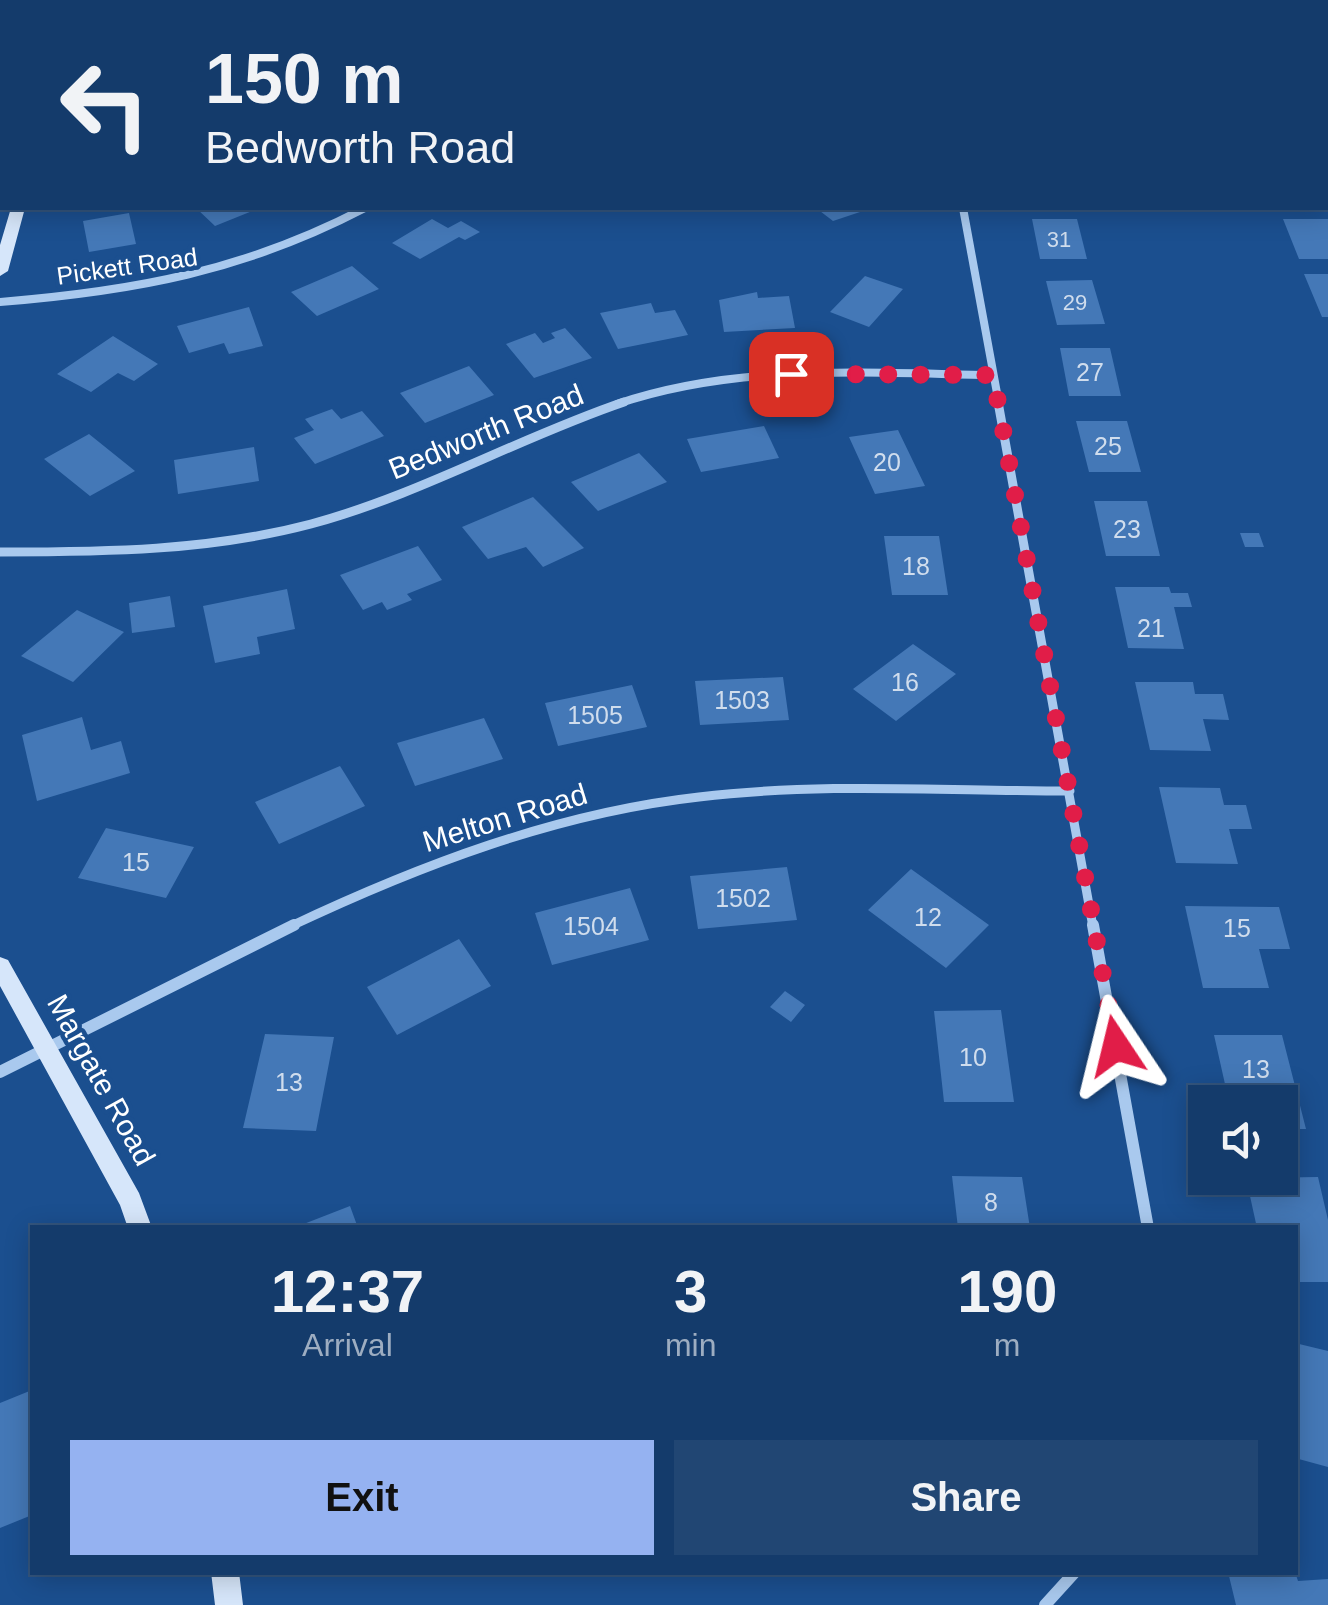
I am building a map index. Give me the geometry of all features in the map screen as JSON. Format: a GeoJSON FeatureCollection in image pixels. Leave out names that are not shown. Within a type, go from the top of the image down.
{"type":"FeatureCollection","features":[{"type":"Feature","properties":{"kind":"street"},"geometry":{"type":"LineString","coordinates":[[0,271],[17,210]]}},
{"type":"Feature","properties":{"kind":"street","name":"Pickett Road"},"geometry":{"type":"LineString","coordinates":[[0,302],[124,292],[211,274],[286,248],[361,210]]}},
{"type":"Feature","properties":{"kind":"street"},"geometry":{"type":"LineString","coordinates":[[963,210],[1147,1225]]}},
{"type":"Feature","properties":{"kind":"street","name":"Bedworth Road"},"geometry":{"type":"LineString","coordinates":[[0,552],[154,552],[263,538],[361,508],[614,405],[710,381],[791,374],[993,375]]}},
{"type":"Feature","properties":{"kind":"street","name":"Melton Road"},"geometry":{"type":"LineString","coordinates":[[0,1072],[355,898],[464,851],[557,824],[649,804],[754,792],[1070,791]]}},
{"type":"Feature","properties":{"kind":"street","name":"Margate Road"},"geometry":{"type":"LineString","coordinates":[[0,966],[132,1201],[139,1225]]}},
{"type":"Feature","properties":{"kind":"street"},"geometry":{"type":"LineString","coordinates":[[225,1575],[229,1605]]}},
{"type":"Feature","properties":{"kind":"street"},"geometry":{"type":"LineString","coordinates":[[1045,1605],[1072,1575]]}},
{"type":"Feature","properties":{"kind":"building"},"geometry":{"type":"Polygon","coordinates":[[[198,210],[255,210],[215,226],[198,210]]]}},
{"type":"Feature","properties":{"kind":"building"},"geometry":{"type":"Polygon","coordinates":[[[819,210],[866,210],[833,221],[819,210]]]}},
{"type":"Feature","properties":{"kind":"building"},"geometry":{"type":"Polygon","coordinates":[[[129,213],[136,244],[89,252],[83,221],[129,213]]]}},
{"type":"Feature","properties":{"kind":"building"},"geometry":{"type":"Polygon","coordinates":[[[432,219],[448,228],[461,221],[480,232],[465,240],[459,237],[420,259],[392,243],[432,219]]]}},
{"type":"Feature","properties":{"kind":"building"},"geometry":{"type":"Polygon","coordinates":[[[1032,219],[1077,219],[1087,259],[1040,259],[1032,219]]]}},
{"type":"Feature","properties":{"kind":"building"},"geometry":{"type":"Polygon","coordinates":[[[1283,219],[1328,219],[1328,259],[1299,259],[1283,219]]]}},
{"type":"Feature","properties":{"kind":"building"},"geometry":{"type":"Polygon","coordinates":[[[352,266],[379,289],[317,316],[291,292],[352,266]]]}},
{"type":"Feature","properties":{"kind":"building"},"geometry":{"type":"Polygon","coordinates":[[[1304,274],[1328,274],[1328,317],[1322,317],[1304,274]]]}},
{"type":"Feature","properties":{"kind":"building"},"geometry":{"type":"Polygon","coordinates":[[[865,276],[903,289],[869,327],[830,312],[865,276]]]}},
{"type":"Feature","properties":{"kind":"building"},"geometry":{"type":"Polygon","coordinates":[[[1092,280],[1105,324],[1057,325],[1046,281],[1092,280]]]}},
{"type":"Feature","properties":{"kind":"building"},"geometry":{"type":"Polygon","coordinates":[[[757,292],[758,298],[789,296],[795,328],[724,332],[719,300],[757,292]]]}},
{"type":"Feature","properties":{"kind":"building"},"geometry":{"type":"Polygon","coordinates":[[[651,303],[655,313],[675,310],[688,335],[618,349],[600,313],[651,303]]]}},
{"type":"Feature","properties":{"kind":"building"},"geometry":{"type":"Polygon","coordinates":[[[249,307],[263,346],[229,354],[224,343],[189,353],[177,326],[249,307]]]}},
{"type":"Feature","properties":{"kind":"building"},"geometry":{"type":"Polygon","coordinates":[[[565,328],[592,358],[534,378],[506,344],[535,333],[543,343],[555,338],[551,333],[565,328]]]}},
{"type":"Feature","properties":{"kind":"building"},"geometry":{"type":"Polygon","coordinates":[[[113,336],[158,364],[134,381],[118,373],[91,392],[57,374],[113,336]]]}},
{"type":"Feature","properties":{"kind":"building"},"geometry":{"type":"Polygon","coordinates":[[[1060,348],[1110,348],[1121,396],[1069,396],[1060,348]]]}},
{"type":"Feature","properties":{"kind":"building"},"geometry":{"type":"Polygon","coordinates":[[[469,366],[494,395],[425,423],[400,393],[469,366]]]}},
{"type":"Feature","properties":{"kind":"building"},"geometry":{"type":"Polygon","coordinates":[[[332,409],[341,419],[362,411],[384,436],[315,464],[294,438],[314,430],[305,419],[332,409]]]}},
{"type":"Feature","properties":{"kind":"building"},"geometry":{"type":"Polygon","coordinates":[[[1076,421],[1127,421],[1141,472],[1089,472],[1076,421]]]}},
{"type":"Feature","properties":{"kind":"building"},"geometry":{"type":"Polygon","coordinates":[[[764,426],[779,458],[701,472],[687,439],[764,426]]]}},
{"type":"Feature","properties":{"kind":"building"},"geometry":{"type":"Polygon","coordinates":[[[898,430],[925,486],[875,494],[849,437],[898,430]]]}},
{"type":"Feature","properties":{"kind":"building"},"geometry":{"type":"Polygon","coordinates":[[[89,434],[135,471],[90,496],[44,459],[89,434]]]}},
{"type":"Feature","properties":{"kind":"building"},"geometry":{"type":"Polygon","coordinates":[[[254,447],[259,481],[178,494],[174,460],[254,447]]]}},
{"type":"Feature","properties":{"kind":"building"},"geometry":{"type":"Polygon","coordinates":[[[639,453],[667,482],[598,511],[571,482],[639,453]]]}},
{"type":"Feature","properties":{"kind":"building"},"geometry":{"type":"Polygon","coordinates":[[[533,497],[584,548],[543,567],[526,547],[488,559],[462,527],[533,497]]]}},
{"type":"Feature","properties":{"kind":"building"},"geometry":{"type":"Polygon","coordinates":[[[1094,501],[1147,501],[1160,556],[1106,556],[1094,501]]]}},
{"type":"Feature","properties":{"kind":"building"},"geometry":{"type":"Polygon","coordinates":[[[1240,533],[1259,533],[1264,547],[1245,547],[1240,533]]]}},
{"type":"Feature","properties":{"kind":"building"},"geometry":{"type":"Polygon","coordinates":[[[884,536],[939,536],[948,595],[892,595],[884,536]]]}},
{"type":"Feature","properties":{"kind":"building"},"geometry":{"type":"Polygon","coordinates":[[[418,546],[442,580],[407,594],[412,600],[387,610],[382,602],[363,610],[340,575],[418,546]]]}},
{"type":"Feature","properties":{"kind":"building"},"geometry":{"type":"Polygon","coordinates":[[[1115,587],[1169,587],[1171,593],[1188,593],[1192,607],[1174,607],[1184,649],[1128,648],[1115,587]]]}},
{"type":"Feature","properties":{"kind":"building"},"geometry":{"type":"Polygon","coordinates":[[[287,589],[295,629],[257,637],[260,654],[215,663],[203,606],[287,589]]]}},
{"type":"Feature","properties":{"kind":"building"},"geometry":{"type":"Polygon","coordinates":[[[170,596],[175,627],[132,633],[129,603],[170,596]]]}},
{"type":"Feature","properties":{"kind":"building"},"geometry":{"type":"Polygon","coordinates":[[[77,610],[124,632],[73,682],[21,656],[77,610]]]}},
{"type":"Feature","properties":{"kind":"building"},"geometry":{"type":"Polygon","coordinates":[[[913,644],[956,674],[896,721],[853,689],[913,644]]]}},
{"type":"Feature","properties":{"kind":"building"},"geometry":{"type":"Polygon","coordinates":[[[783,677],[789,720],[700,725],[695,681],[783,677]]]}},
{"type":"Feature","properties":{"kind":"building"},"geometry":{"type":"Polygon","coordinates":[[[1135,682],[1193,682],[1195,694],[1223,694],[1229,720],[1203,719],[1211,751],[1150,750],[1135,682]]]}},
{"type":"Feature","properties":{"kind":"building"},"geometry":{"type":"Polygon","coordinates":[[[632,685],[647,727],[558,746],[545,703],[632,685]]]}},
{"type":"Feature","properties":{"kind":"building"},"geometry":{"type":"Polygon","coordinates":[[[82,717],[91,750],[121,741],[130,773],[37,801],[22,735],[82,717]]]}},
{"type":"Feature","properties":{"kind":"building"},"geometry":{"type":"Polygon","coordinates":[[[484,718],[503,759],[415,786],[397,743],[484,718]]]}},
{"type":"Feature","properties":{"kind":"building"},"geometry":{"type":"Polygon","coordinates":[[[340,766],[365,806],[279,844],[255,802],[340,766]]]}},
{"type":"Feature","properties":{"kind":"building"},"geometry":{"type":"Polygon","coordinates":[[[1159,787],[1220,788],[1224,805],[1246,805],[1252,829],[1229,829],[1238,864],[1176,863],[1159,787]]]}},
{"type":"Feature","properties":{"kind":"building"},"geometry":{"type":"Polygon","coordinates":[[[106,828],[194,847],[166,898],[78,878],[106,828]]]}},
{"type":"Feature","properties":{"kind":"building"},"geometry":{"type":"Polygon","coordinates":[[[787,867],[797,920],[698,929],[690,876],[787,867]]]}},
{"type":"Feature","properties":{"kind":"building"},"geometry":{"type":"Polygon","coordinates":[[[911,869],[989,925],[946,968],[868,910],[911,869]]]}},
{"type":"Feature","properties":{"kind":"building"},"geometry":{"type":"Polygon","coordinates":[[[630,888],[649,940],[552,965],[535,913],[630,888]]]}},
{"type":"Feature","properties":{"kind":"building"},"geometry":{"type":"Polygon","coordinates":[[[1185,906],[1279,907],[1290,949],[1259,949],[1269,988],[1203,988],[1185,906]]]}},
{"type":"Feature","properties":{"kind":"building"},"geometry":{"type":"Polygon","coordinates":[[[459,939],[491,986],[397,1035],[367,987],[459,939]]]}},
{"type":"Feature","properties":{"kind":"building"},"geometry":{"type":"Polygon","coordinates":[[[785,991],[805,1005],[791,1022],[770,1007],[785,991]]]}},
{"type":"Feature","properties":{"kind":"building"},"geometry":{"type":"Polygon","coordinates":[[[1001,1010],[1014,1102],[944,1102],[934,1011],[1001,1010]]]}},
{"type":"Feature","properties":{"kind":"building"},"geometry":{"type":"Polygon","coordinates":[[[265,1034],[334,1037],[316,1131],[243,1128],[265,1034]]]}},
{"type":"Feature","properties":{"kind":"building"},"geometry":{"type":"Polygon","coordinates":[[[1214,1035],[1282,1035],[1295,1085],[1225,1085],[1214,1035]]]}},
{"type":"Feature","properties":{"kind":"building"},"geometry":{"type":"Polygon","coordinates":[[[1298,1098],[1306,1129],[1298,1129],[1298,1098]]]}},
{"type":"Feature","properties":{"kind":"building"},"geometry":{"type":"Polygon","coordinates":[[[952,1176],[1022,1177],[1030,1225],[958,1225],[952,1176]]]}},
{"type":"Feature","properties":{"kind":"building"},"geometry":{"type":"Polygon","coordinates":[[[1298,1177],[1318,1177],[1328,1220],[1328,1282],[1298,1282],[1298,1225],[1256,1225],[1250,1195],[1298,1195],[1298,1177]]]}},
{"type":"Feature","properties":{"kind":"building"},"geometry":{"type":"Polygon","coordinates":[[[350,1206],[357,1225],[301,1225],[350,1206]]]}},
{"type":"Feature","properties":{"kind":"building"},"geometry":{"type":"Polygon","coordinates":[[[1298,1344],[1328,1351],[1328,1467],[1298,1459],[1298,1344]]]}},
{"type":"Feature","properties":{"kind":"building"},"geometry":{"type":"Polygon","coordinates":[[[30,1391],[30,1516],[0,1528],[0,1403],[30,1391]]]}},
{"type":"Feature","properties":{"kind":"building"},"geometry":{"type":"Polygon","coordinates":[[[1229,1575],[1296,1575],[1298,1581],[1328,1579],[1328,1605],[1236,1605],[1229,1575]]]}},
{"type":"Feature","properties":{"kind":"route"},"geometry":{"type":"LineString","coordinates":[[791,374],[993,375],[1116,1046]]}}]}
